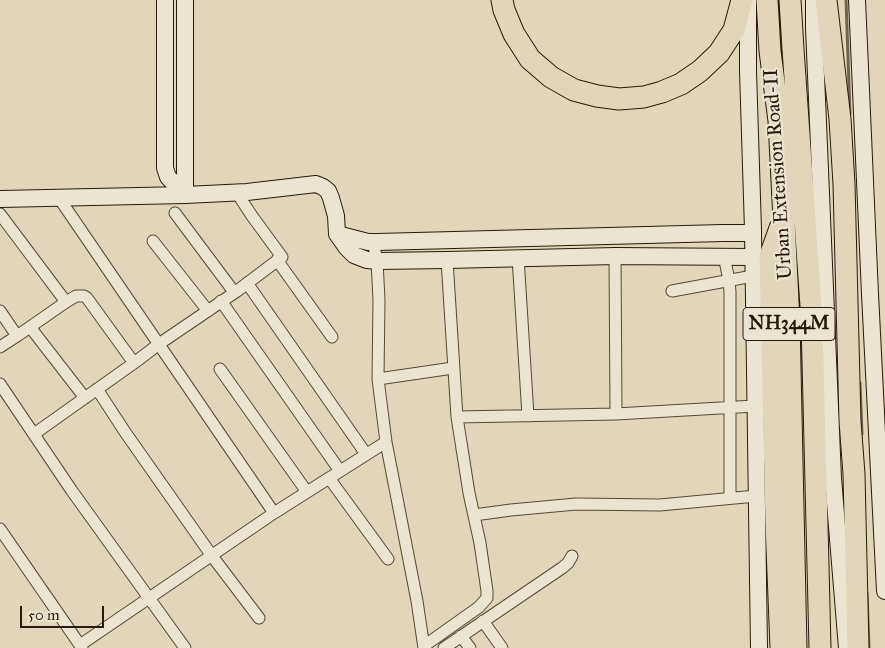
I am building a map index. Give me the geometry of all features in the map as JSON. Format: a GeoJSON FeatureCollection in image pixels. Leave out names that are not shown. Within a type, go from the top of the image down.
{"type":"FeatureCollection","features":[{"type":"Feature","properties":{"kind":"highway"},"geometry":{"type":"LineString","coordinates":[[502,0],[514,34],[530,59],[551,77],[574,90],[619,99],[662,92],[681,84],[700,71],[719,53],[734,30],[742,0]]}},
{"type":"Feature","properties":{"kind":"highway","name":"Urban Extension Road-II"},"geometry":{"type":"LineString","coordinates":[[767,0],[770,51],[779,121],[789,321],[796,648]]}},
{"type":"Feature","properties":{"kind":"highway","name":"Urban Extension Road-II"},"geometry":{"type":"LineString","coordinates":[[790,0],[812,320],[820,648]]}},
{"type":"Feature","properties":{"kind":"highway"},"geometry":{"type":"LineString","coordinates":[[826,0],[840,119],[844,184],[858,648]]}},
{"type":"Feature","properties":{"kind":"highway"},"geometry":{"type":"LineString","coordinates":[[781,648],[770,256],[784,217]]}},
{"type":"Feature","properties":{"kind":"street"},"geometry":{"type":"LineString","coordinates":[[165,0],[164,168],[171,181],[185,195]]}},
{"type":"Feature","properties":{"kind":"street"},"geometry":{"type":"LineString","coordinates":[[185,0],[185,195]]}},
{"type":"Feature","properties":{"kind":"street"},"geometry":{"type":"LineString","coordinates":[[748,0],[759,648]]}},
{"type":"Feature","properties":{"kind":"street"},"geometry":{"type":"LineString","coordinates":[[814,0],[814,48],[833,478],[848,648]]}},
{"type":"Feature","properties":{"kind":"street"},"geometry":{"type":"LineString","coordinates":[[857,0],[885,590]]}},
{"type":"Feature","properties":{"kind":"street"},"geometry":{"type":"LineString","coordinates":[[0,200],[237,193],[316,184],[328,191],[331,198],[336,216],[337,234],[354,255],[362,259],[377,261],[518,257],[753,257]]}},
{"type":"Feature","properties":{"kind":"street"},"geometry":{"type":"LineString","coordinates":[[34,434],[282,257],[237,193]]}},
{"type":"Feature","properties":{"kind":"street"},"geometry":{"type":"LineString","coordinates":[[59,198],[274,513]]}},
{"type":"Feature","properties":{"kind":"street"},"geometry":{"type":"LineString","coordinates":[[175,213],[234,292]]}},
{"type":"Feature","properties":{"kind":"street"},"geometry":{"type":"LineString","coordinates":[[0,214],[66,302]]}},
{"type":"Feature","properties":{"kind":"street"},"geometry":{"type":"LineString","coordinates":[[337,234],[362,241],[374,242],[752,233]]}},
{"type":"Feature","properties":{"kind":"street"},"geometry":{"type":"LineString","coordinates":[[153,241],[208,311]]}},
{"type":"Feature","properties":{"kind":"street"},"geometry":{"type":"LineString","coordinates":[[374,242],[379,300],[378,379],[386,442],[417,601],[424,647],[479,607],[487,598],[480,543],[469,493],[457,417],[447,260]]}},
{"type":"Feature","properties":{"kind":"street"},"geometry":{"type":"LineString","coordinates":[[615,256],[616,414]]}},
{"type":"Feature","properties":{"kind":"street"},"geometry":{"type":"LineString","coordinates":[[724,256],[729,280],[730,498]]}},
{"type":"Feature","properties":{"kind":"street"},"geometry":{"type":"LineString","coordinates":[[518,257],[528,416]]}},
{"type":"Feature","properties":{"kind":"street"},"geometry":{"type":"LineString","coordinates":[[278,260],[332,338]]}},
{"type":"Feature","properties":{"kind":"street"},"geometry":{"type":"LineString","coordinates":[[672,291],[702,287],[753,276]]}},
{"type":"Feature","properties":{"kind":"street"},"geometry":{"type":"LineString","coordinates":[[247,283],[366,454]]}},
{"type":"Feature","properties":{"kind":"street"},"geometry":{"type":"LineString","coordinates":[[0,347],[66,302],[76,296],[84,296],[134,364]]}},
{"type":"Feature","properties":{"kind":"street"},"geometry":{"type":"LineString","coordinates":[[221,301],[340,471]]}},
{"type":"Feature","properties":{"kind":"street"},"geometry":{"type":"LineString","coordinates":[[0,311],[17,336]]}},
{"type":"Feature","properties":{"kind":"street"},"geometry":{"type":"LineString","coordinates":[[30,327],[85,398]]}},
{"type":"Feature","properties":{"kind":"street"},"geometry":{"type":"LineString","coordinates":[[378,379],[454,368]]}},
{"type":"Feature","properties":{"kind":"street"},"geometry":{"type":"LineString","coordinates":[[220,369],[307,492]]}},
{"type":"Feature","properties":{"kind":"street"},"geometry":{"type":"LineString","coordinates":[[0,384],[72,491],[185,648]]}},
{"type":"Feature","properties":{"kind":"street"},"geometry":{"type":"LineString","coordinates":[[97,389],[212,556],[259,618]]}},
{"type":"Feature","properties":{"kind":"street"},"geometry":{"type":"LineString","coordinates":[[457,417],[616,414],[755,406]]}},
{"type":"Feature","properties":{"kind":"street"},"geometry":{"type":"LineString","coordinates":[[0,529],[81,647],[274,513],[386,442]]}},
{"type":"Feature","properties":{"kind":"street"},"geometry":{"type":"LineString","coordinates":[[329,478],[388,559]]}},
{"type":"Feature","properties":{"kind":"street"},"geometry":{"type":"LineString","coordinates":[[474,516],[511,510],[576,504],[660,505],[756,496]]}},
{"type":"Feature","properties":{"kind":"street"},"geometry":{"type":"LineString","coordinates":[[444,648],[556,572],[568,563],[572,556]]}},
{"type":"Feature","properties":{"kind":"street"},"geometry":{"type":"LineString","coordinates":[[483,622],[502,648]]}},
{"type":"Feature","properties":{"kind":"street"},"geometry":{"type":"LineString","coordinates":[[461,636],[470,648]]}},
{"type":"Feature","properties":{"kind":"waterway"},"geometry":{"type":"LineString","coordinates":[[846,0],[850,114]]}},
{"type":"Feature","properties":{"kind":"waterway"},"geometry":{"type":"LineString","coordinates":[[860,383],[862,434]]}},
{"type":"Feature","properties":{"kind":"waterway"},"geometry":{"type":"LineString","coordinates":[[867,593],[869,648]]}}]}
